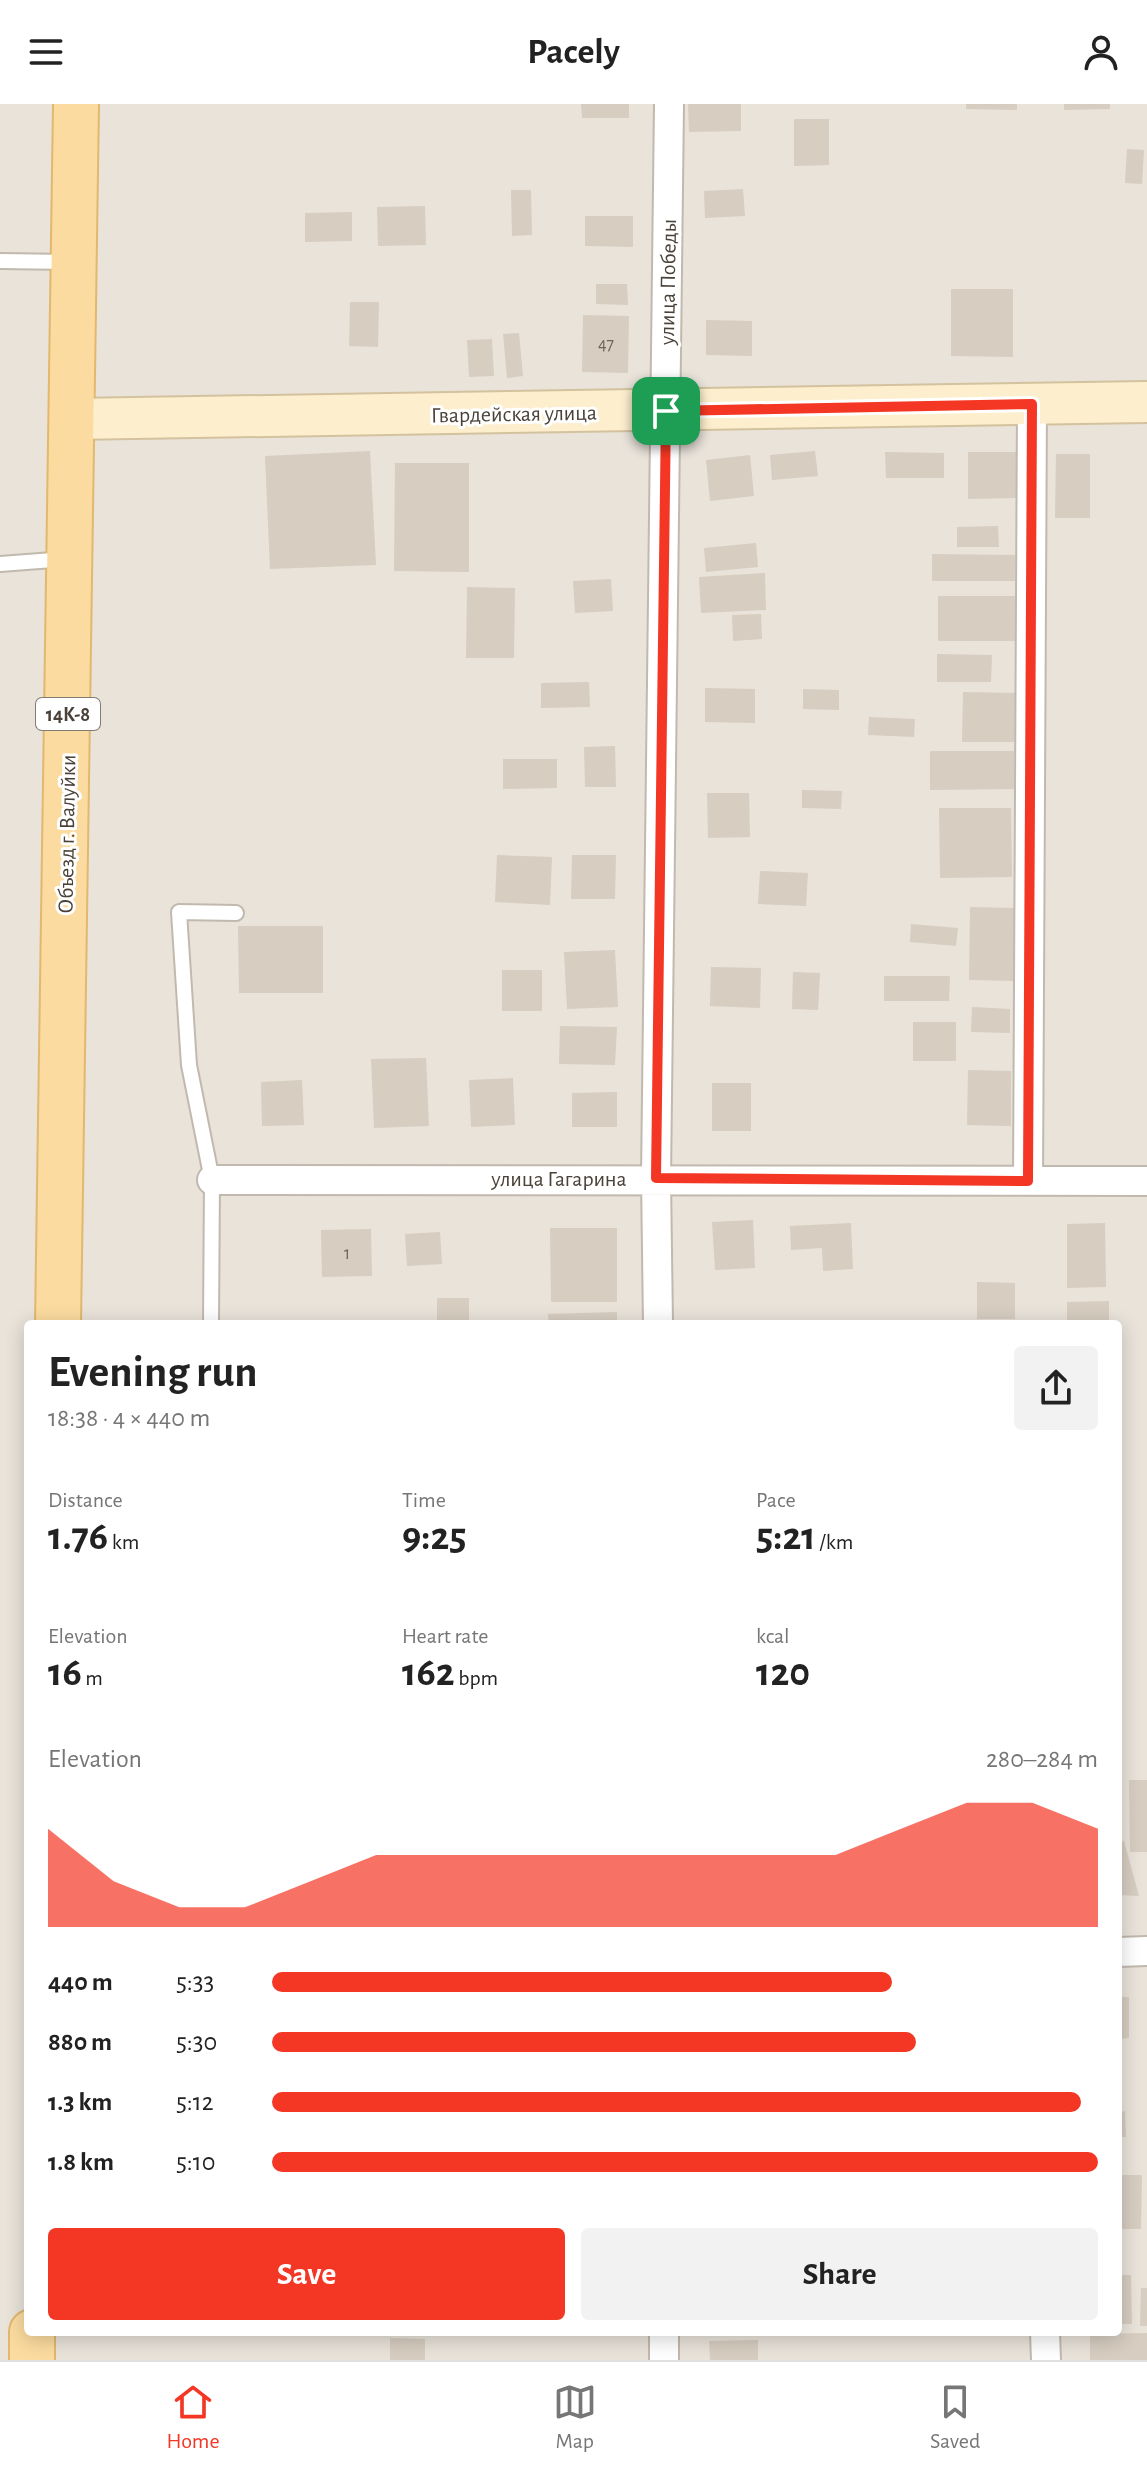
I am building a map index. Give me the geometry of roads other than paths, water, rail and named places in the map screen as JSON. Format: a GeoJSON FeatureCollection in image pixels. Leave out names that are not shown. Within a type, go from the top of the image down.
{"type":"FeatureCollection","features":[{"type":"Feature","properties":{"kind":"main road","name":"Объезд г. Валуйки"},"geometry":{"type":"LineString","coordinates":[[58,1320],[76,104]]}},
{"type":"Feature","properties":{"kind":"main road"},"geometry":{"type":"LineString","coordinates":[[32,2336],[32,2360]]}},
{"type":"Feature","properties":{"kind":"street","name":"улица Победы"},"geometry":{"type":"LineString","coordinates":[[658,1320],[656,1178],[669,104]]}},
{"type":"Feature","properties":{"kind":"street","name":"Гвардейская улица"},"geometry":{"type":"LineString","coordinates":[[73,419],[1147,402]]}},
{"type":"Feature","properties":{"kind":"street"},"geometry":{"type":"LineString","coordinates":[[1028,1181],[1032,404]]}},
{"type":"Feature","properties":{"kind":"street","name":"улица Гагарина"},"geometry":{"type":"LineString","coordinates":[[212,1180],[656,1178],[1147,1181]]}},
{"type":"Feature","properties":{"kind":"street"},"geometry":{"type":"LineString","coordinates":[[1122,1952],[1147,1951]]}},
{"type":"Feature","properties":{"kind":"street"},"geometry":{"type":"LineString","coordinates":[[664,2336],[664,2360]]}},
{"type":"Feature","properties":{"kind":"street"},"geometry":{"type":"LineString","coordinates":[[1045,2336],[1046,2360]]}},
{"type":"Feature","properties":{"kind":"lane"},"geometry":{"type":"LineString","coordinates":[[0,261],[74,262]]}},
{"type":"Feature","properties":{"kind":"lane"},"geometry":{"type":"LineString","coordinates":[[0,564],[71,559]]}},
{"type":"Feature","properties":{"kind":"lane"},"geometry":{"type":"LineString","coordinates":[[211,1320],[212,1180],[189,1065],[179,912],[236,913]]}}]}
